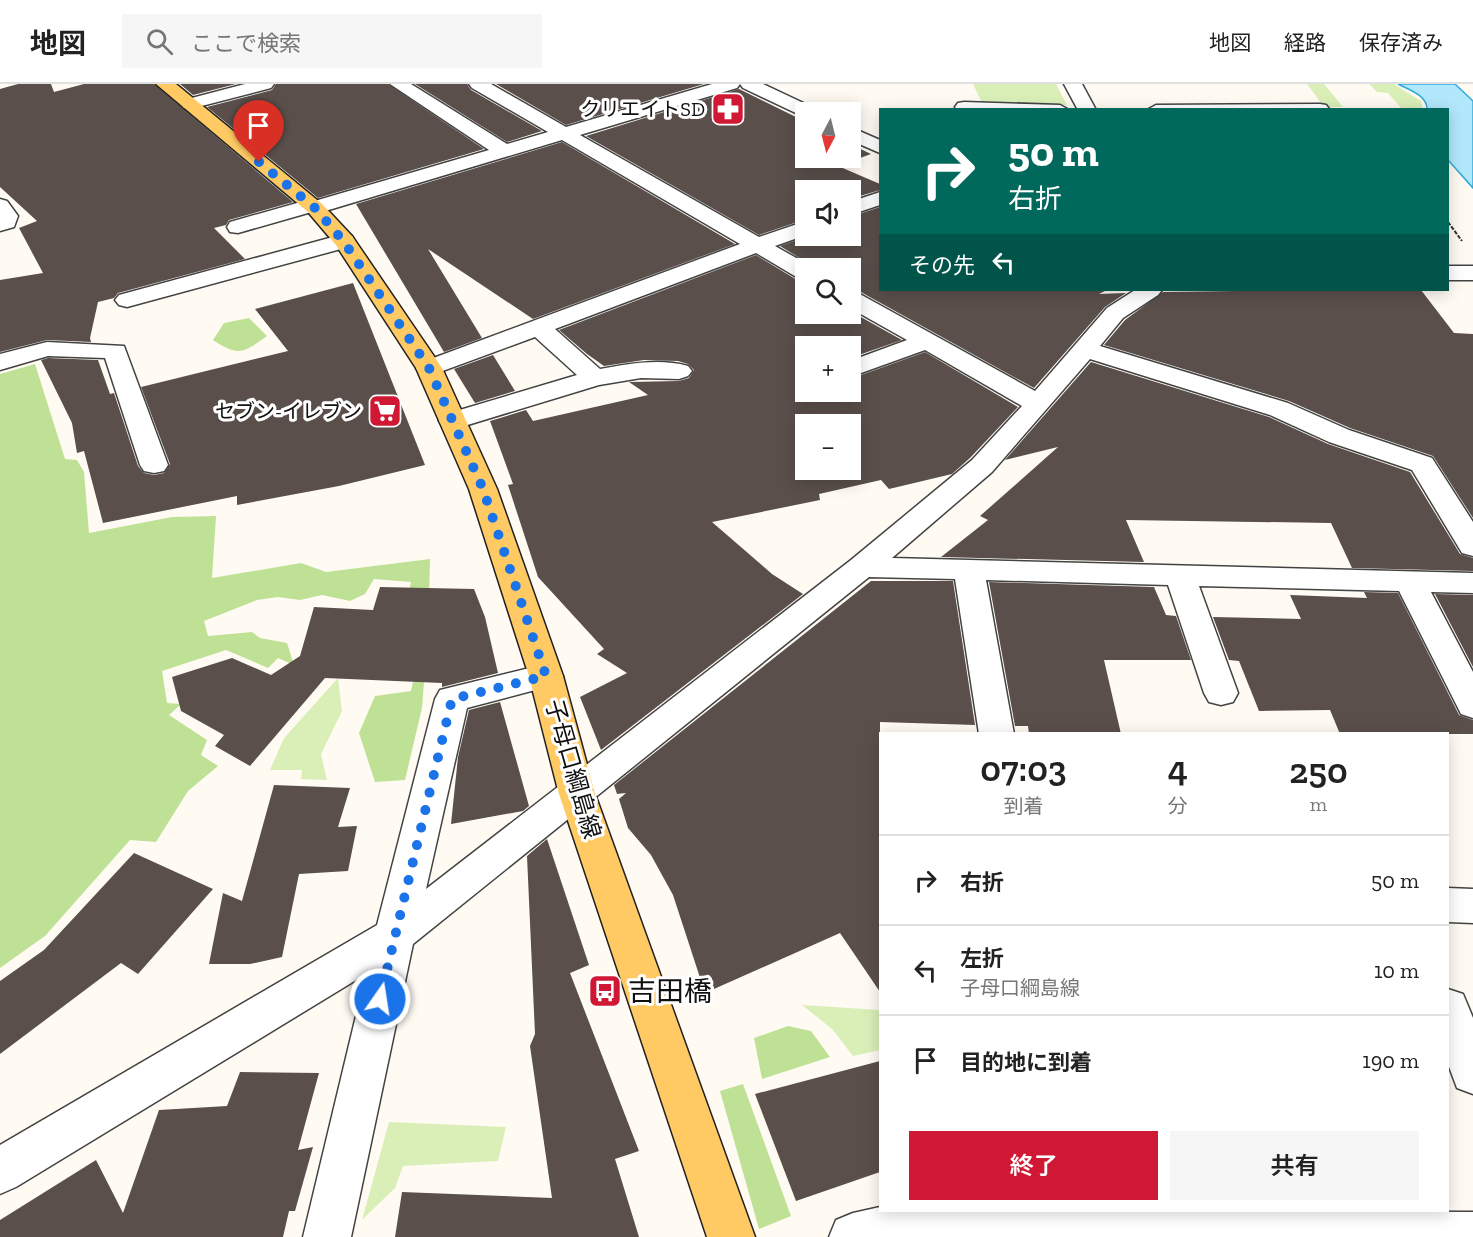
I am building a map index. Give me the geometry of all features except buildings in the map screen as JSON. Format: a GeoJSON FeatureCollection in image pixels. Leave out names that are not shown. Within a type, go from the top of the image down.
{"type":"FeatureCollection","features":[{"type":"Feature","properties":{"kind":"main road","name":"子母口綱島線"},"geometry":{"type":"LineString","coordinates":[[165,84],[313,206],[344,242],[429,368],[483,489],[546,676],[577,794],[731,1237]]}},
{"type":"Feature","properties":{"kind":"street"},"geometry":{"type":"LineString","coordinates":[[190,104],[266,84]]}},
{"type":"Feature","properties":{"kind":"street"},"geometry":{"type":"LineString","coordinates":[[399,84],[506,152]]}},
{"type":"Feature","properties":{"kind":"street"},"geometry":{"type":"LineString","coordinates":[[478,84],[795,267]]}},
{"type":"Feature","properties":{"kind":"street"},"geometry":{"type":"LineString","coordinates":[[673,84],[695,95]]}},
{"type":"Feature","properties":{"kind":"street"},"geometry":{"type":"LineString","coordinates":[[238,227],[566,135],[731,84]]}},
{"type":"Feature","properties":{"kind":"street"},"geometry":{"type":"LineString","coordinates":[[749,84],[795,106]]}},
{"type":"Feature","properties":{"kind":"street"},"geometry":{"type":"LineString","coordinates":[[1073,84],[1086,108]]}},
{"type":"Feature","properties":{"kind":"street"},"geometry":{"type":"LineString","coordinates":[[1175,92],[1185,108]]}},
{"type":"Feature","properties":{"kind":"street"},"geometry":{"type":"LineString","coordinates":[[964,107],[996,108]]}},
{"type":"Feature","properties":{"kind":"street"},"geometry":{"type":"LineString","coordinates":[[861,138],[879,147]]}},
{"type":"Feature","properties":{"kind":"street"},"geometry":{"type":"LineString","coordinates":[[861,205],[879,198]]}},
{"type":"Feature","properties":{"kind":"street"},"geometry":{"type":"LineString","coordinates":[[0,204],[8,216],[6,222],[0,225]]}},
{"type":"Feature","properties":{"kind":"street"},"geometry":{"type":"LineString","coordinates":[[429,368],[795,230]]}},
{"type":"Feature","properties":{"kind":"street"},"geometry":{"type":"LineString","coordinates":[[128,300],[344,242]]}},
{"type":"Feature","properties":{"kind":"street"},"geometry":{"type":"LineString","coordinates":[[1449,273],[1473,273]]}},
{"type":"Feature","properties":{"kind":"street"},"geometry":{"type":"LineString","coordinates":[[0,1171],[395,936],[862,567],[982,466],[1115,313],[1148,291]]}},
{"type":"Feature","properties":{"kind":"street"},"geometry":{"type":"LineString","coordinates":[[861,304],[1038,404]]}},
{"type":"Feature","properties":{"kind":"street"},"geometry":{"type":"LineString","coordinates":[[539,327],[595,378]]}},
{"type":"Feature","properties":{"kind":"street"},"geometry":{"type":"LineString","coordinates":[[861,366],[927,341]]}},
{"type":"Feature","properties":{"kind":"street"},"geometry":{"type":"LineString","coordinates":[[0,362],[47,349],[115,351],[154,465]]}},
{"type":"Feature","properties":{"kind":"street"},"geometry":{"type":"LineString","coordinates":[[1084,349],[1280,409],[1339,436],[1422,464],[1473,546]]}},
{"type":"Feature","properties":{"kind":"street"},"geometry":{"type":"LineString","coordinates":[[452,421],[595,378],[641,370],[679,370]]}},
{"type":"Feature","properties":{"kind":"street"},"geometry":{"type":"LineString","coordinates":[[862,567],[1473,583]]}},
{"type":"Feature","properties":{"kind":"street"},"geometry":{"type":"LineString","coordinates":[[969,570],[997,732]]}},
{"type":"Feature","properties":{"kind":"street"},"geometry":{"type":"LineString","coordinates":[[1180,575],[1221,693]]}},
{"type":"Feature","properties":{"kind":"street"},"geometry":{"type":"LineString","coordinates":[[1410,582],[1473,705]]}},
{"type":"Feature","properties":{"kind":"street"},"geometry":{"type":"LineString","coordinates":[[327,1237],[395,936],[452,699],[546,676]]}},
{"type":"Feature","properties":{"kind":"street"},"geometry":{"type":"LineString","coordinates":[[1449,905],[1473,906]]}},
{"type":"Feature","properties":{"kind":"street"},"geometry":{"type":"LineString","coordinates":[[1449,1011],[1473,1073]]}},
{"type":"Feature","properties":{"kind":"street"},"geometry":{"type":"LineString","coordinates":[[853,1237],[956,1215],[1098,1216],[1342,1226],[1473,1236]]}},
{"type":"Feature","properties":{"kind":"green space"},"geometry":{"type":"Polygon","coordinates":[[[973,84],[1056,84],[1067,105],[983,105],[973,84]]]}},
{"type":"Feature","properties":{"kind":"green space"},"geometry":{"type":"Polygon","coordinates":[[[1307,84],[1324,84],[1343,107],[1324,107],[1307,84]]]}},
{"type":"Feature","properties":{"kind":"green space"},"geometry":{"type":"Polygon","coordinates":[[[1369,84],[1394,84],[1421,101],[1423,108],[1401,108],[1388,93],[1377,92],[1369,84]]]}},
{"type":"Feature","properties":{"kind":"green space"},"geometry":{"type":"Polygon","coordinates":[[[249,318],[267,336],[252,346],[235,351],[213,340],[224,323],[249,318]]]}},
{"type":"Feature","properties":{"kind":"green space"},"geometry":{"type":"Polygon","coordinates":[[[35,364],[65,459],[77,460],[84,472],[89,533],[172,517],[216,516],[212,578],[301,563],[326,572],[430,559],[428,635],[400,633],[411,582],[374,579],[365,594],[350,601],[322,595],[300,600],[278,597],[257,600],[204,621],[208,636],[252,632],[260,638],[287,643],[294,665],[278,658],[268,668],[226,650],[162,671],[167,703],[181,704],[169,715],[207,740],[201,755],[218,766],[188,791],[156,842],[130,840],[45,936],[0,968],[0,374],[35,364]]]}},
{"type":"Feature","properties":{"kind":"green space"},"geometry":{"type":"Polygon","coordinates":[[[421,644],[427,644],[422,708],[405,780],[375,782],[359,733],[375,696],[411,691],[421,644]]]}},
{"type":"Feature","properties":{"kind":"green space"},"geometry":{"type":"Polygon","coordinates":[[[338,678],[342,711],[321,754],[327,780],[301,779],[302,770],[270,770],[284,738],[338,678]]]}},
{"type":"Feature","properties":{"kind":"green space"},"geometry":{"type":"Polygon","coordinates":[[[802,1005],[879,1010],[879,1050],[853,1056],[832,1029],[802,1005]]]}},
{"type":"Feature","properties":{"kind":"green space"},"geometry":{"type":"Polygon","coordinates":[[[788,1026],[811,1031],[830,1057],[762,1079],[754,1038],[788,1026]]]}},
{"type":"Feature","properties":{"kind":"green space"},"geometry":{"type":"Polygon","coordinates":[[[743,1084],[791,1216],[759,1229],[720,1091],[743,1084]]]}},
{"type":"Feature","properties":{"kind":"green space"},"geometry":{"type":"Polygon","coordinates":[[[389,1122],[506,1127],[498,1161],[403,1166],[395,1188],[362,1220],[389,1122]]]}},
{"type":"Feature","properties":{"kind":"water"},"geometry":{"type":"Polygon","coordinates":[[[1398,84],[1455,84],[1473,101],[1473,188],[1449,161],[1449,108],[1427,108],[1424,100],[1398,84]]]}},
{"type":"Feature","properties":{"kind":"place","name":"クリエイトSD"},"geometry":{"type":"Point","coordinates":[728,109]}},
{"type":"Feature","properties":{"kind":"place","name":"セブン-イレブン"},"geometry":{"type":"Point","coordinates":[385,411]}},
{"type":"Feature","properties":{"kind":"place","name":"吉田橋"},"geometry":{"type":"Point","coordinates":[605,991]}},
{"type":"Feature","properties":{"kind":"route"},"geometry":{"type":"LineString","coordinates":[[259,162],[315,208],[344,242],[429,368],[483,489],[546,676],[452,699],[380,999]]}}]}
